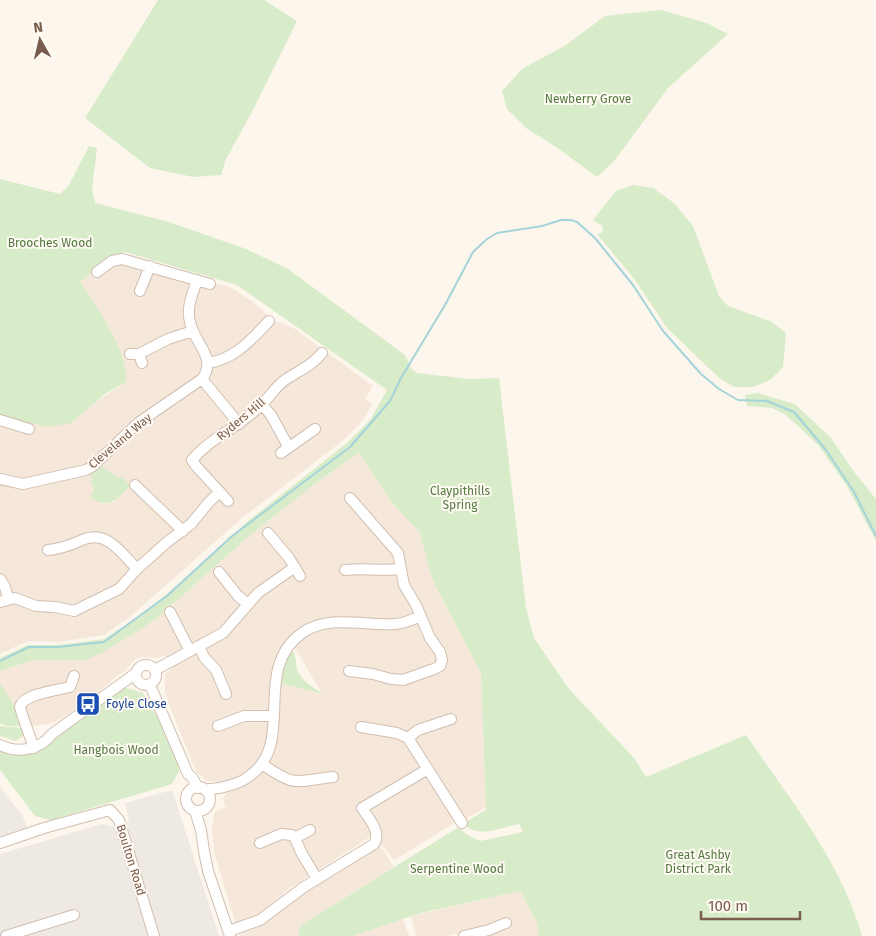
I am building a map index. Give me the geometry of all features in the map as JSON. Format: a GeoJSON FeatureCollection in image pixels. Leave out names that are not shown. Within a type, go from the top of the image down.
{"type":"FeatureCollection","features":[{"type":"Feature","properties":{"kind":"street"},"geometry":{"type":"LineString","coordinates":[[97,272],[112,261],[122,258],[210,284]]}},
{"type":"Feature","properties":{"kind":"street"},"geometry":{"type":"LineString","coordinates":[[140,291],[150,266]]}},
{"type":"Feature","properties":{"kind":"street"},"geometry":{"type":"LineString","coordinates":[[197,280],[189,311],[190,323],[208,363],[207,372],[202,379],[239,424]]}},
{"type":"Feature","properties":{"kind":"street"},"geometry":{"type":"LineString","coordinates":[[208,363],[233,355],[269,321]]}},
{"type":"Feature","properties":{"kind":"street"},"geometry":{"type":"LineString","coordinates":[[137,357],[168,339],[193,331]]}},
{"type":"Feature","properties":{"kind":"street","name":"Ryders Hill"},"geometry":{"type":"LineString","coordinates":[[228,501],[192,460],[198,453],[262,405],[278,385],[305,368],[322,353]]}},
{"type":"Feature","properties":{"kind":"street","name":"Cleveland Way"},"geometry":{"type":"LineString","coordinates":[[0,479],[23,484],[86,470],[93,466],[138,424],[202,379]]}},
{"type":"Feature","properties":{"kind":"street"},"geometry":{"type":"LineString","coordinates":[[262,405],[271,415],[285,449],[316,429]]}},
{"type":"Feature","properties":{"kind":"street"},"geometry":{"type":"LineString","coordinates":[[1,423],[29,429]]}},
{"type":"Feature","properties":{"kind":"street"},"geometry":{"type":"LineString","coordinates":[[135,485],[183,531]]}},
{"type":"Feature","properties":{"kind":"street"},"geometry":{"type":"LineString","coordinates":[[0,579],[5,587],[4,600],[20,598],[41,607],[55,607],[71,612],[78,610],[118,589],[166,543],[191,524],[220,492]]}},
{"type":"Feature","properties":{"kind":"street"},"geometry":{"type":"LineString","coordinates":[[349,671],[398,680],[437,668],[442,660],[442,656],[430,638],[421,616],[404,585],[400,556],[350,498]]}},
{"type":"Feature","properties":{"kind":"street"},"geometry":{"type":"LineString","coordinates":[[155,670],[223,633],[248,604],[267,586],[298,571],[268,533]]}},
{"type":"Feature","properties":{"kind":"street"},"geometry":{"type":"LineString","coordinates":[[48,550],[64,548],[88,537],[102,538],[113,544],[137,569]]}},
{"type":"Feature","properties":{"kind":"street"},"geometry":{"type":"LineString","coordinates":[[345,570],[368,568],[386,571],[401,570]]}},
{"type":"Feature","properties":{"kind":"street"},"geometry":{"type":"LineString","coordinates":[[219,572],[238,596],[248,604]]}},
{"type":"Feature","properties":{"kind":"street"},"geometry":{"type":"LineString","coordinates":[[170,612],[194,648],[216,670],[226,694]]}},
{"type":"Feature","properties":{"kind":"street"},"geometry":{"type":"LineString","coordinates":[[188,794],[193,789],[205,796],[220,793],[222,788],[248,777],[262,764],[272,740],[276,672],[284,652],[303,633],[313,627],[328,623],[395,624],[421,616]]}},
{"type":"Feature","properties":{"kind":"street"},"geometry":{"type":"LineString","coordinates":[[0,745],[15,750],[33,745],[52,734],[117,686],[136,677],[140,667],[143,665],[148,665],[155,670],[156,678],[150,684],[143,685],[136,677]]}},
{"type":"Feature","properties":{"kind":"street"},"geometry":{"type":"LineString","coordinates":[[33,745],[20,711],[22,704],[26,699],[34,696],[72,690],[74,676]]}},
{"type":"Feature","properties":{"kind":"street"},"geometry":{"type":"LineString","coordinates":[[150,684],[188,774],[205,796],[201,830]]}},
{"type":"Feature","properties":{"kind":"street"},"geometry":{"type":"LineString","coordinates":[[218,726],[244,716],[274,716]]}},
{"type":"Feature","properties":{"kind":"street"},"geometry":{"type":"LineString","coordinates":[[408,738],[418,730],[451,719]]}},
{"type":"Feature","properties":{"kind":"street"},"geometry":{"type":"LineString","coordinates":[[362,727],[397,733],[408,738],[462,823]]}},
{"type":"Feature","properties":{"kind":"street"},"geometry":{"type":"LineString","coordinates":[[0,737],[16,743],[33,745]]}},
{"type":"Feature","properties":{"kind":"street"},"geometry":{"type":"LineString","coordinates":[[262,764],[279,776],[295,782],[308,782],[333,777]]}},
{"type":"Feature","properties":{"kind":"street"},"geometry":{"type":"LineString","coordinates":[[188,774],[186,778],[187,804],[195,811],[201,830],[208,871],[230,934],[260,920],[317,879],[376,841],[376,830],[359,804],[428,770]]}},
{"type":"Feature","properties":{"kind":"street"},"geometry":{"type":"LineString","coordinates":[[195,811],[199,811],[205,796]]}},
{"type":"Feature","properties":{"kind":"street","name":"Boulton Road"},"geometry":{"type":"LineString","coordinates":[[0,843],[44,828],[110,810],[119,820],[154,936]]}},
{"type":"Feature","properties":{"kind":"street"},"geometry":{"type":"LineString","coordinates":[[296,838],[310,830]]}},
{"type":"Feature","properties":{"kind":"street"},"geometry":{"type":"LineString","coordinates":[[260,843],[284,833],[292,835],[296,838],[301,852],[317,879]]}},
{"type":"Feature","properties":{"kind":"street"},"geometry":{"type":"LineString","coordinates":[[6,936],[37,932],[74,915]]}},
{"type":"Feature","properties":{"kind":"street"},"geometry":{"type":"LineString","coordinates":[[466,936],[506,924]]}},
{"type":"Feature","properties":{"kind":"shaded area"},"geometry":{"type":"Polygon","coordinates":[[[113,255],[139,259],[232,288],[253,302],[272,319],[295,329],[373,386],[365,399],[373,404],[360,424],[345,439],[242,518],[131,616],[104,635],[58,642],[28,641],[0,654],[0,484],[16,488],[26,488],[90,474],[92,479],[90,481],[94,491],[102,504],[115,502],[119,478],[102,466],[146,424],[201,386],[197,379],[159,404],[156,403],[115,437],[116,439],[86,466],[20,480],[0,475],[0,416],[91,405],[126,382],[94,301],[80,282],[113,255]]]}},
{"type":"Feature","properties":{"kind":"shaded area"},"geometry":{"type":"Polygon","coordinates":[[[359,453],[392,503],[419,531],[433,581],[481,673],[486,807],[466,819],[454,823],[396,859],[393,859],[381,844],[370,837],[290,888],[259,914],[243,921],[235,922],[214,852],[212,826],[214,816],[215,812],[226,807],[223,799],[226,793],[251,782],[263,772],[270,759],[278,731],[279,683],[322,694],[295,648],[288,641],[274,663],[270,689],[270,726],[262,758],[244,775],[221,782],[206,781],[196,771],[165,691],[165,674],[172,669],[165,656],[135,659],[125,671],[93,697],[59,720],[49,724],[31,726],[17,710],[0,683],[0,671],[33,660],[85,660],[138,631],[156,619],[248,537],[316,483],[359,453]]]}},
{"type":"Feature","properties":{"kind":"shaded area"},"geometry":{"type":"Polygon","coordinates":[[[0,787],[22,815],[28,829],[0,837],[0,787]]]}},
{"type":"Feature","properties":{"kind":"shaded area"},"geometry":{"type":"Polygon","coordinates":[[[172,790],[219,936],[0,936],[0,854],[102,824],[114,827],[129,822],[125,803],[172,790]]]}},
{"type":"Feature","properties":{"kind":"shaded area"},"geometry":{"type":"Polygon","coordinates":[[[379,846],[394,867],[301,925],[298,936],[240,936],[242,933],[266,922],[301,895],[379,846]]]}},
{"type":"Feature","properties":{"kind":"shaded area"},"geometry":{"type":"Polygon","coordinates":[[[520,891],[537,923],[539,936],[485,936],[510,927],[507,919],[471,931],[447,936],[416,936],[411,916],[520,891]]]}},
{"type":"Feature","properties":{"kind":"shaded area"},"geometry":{"type":"Polygon","coordinates":[[[403,919],[409,936],[353,936],[403,919]]]}},
{"type":"Feature","properties":{"kind":"green space"},"geometry":{"type":"Polygon","coordinates":[[[158,0],[264,0],[297,21],[253,110],[226,159],[221,175],[193,177],[150,168],[85,118],[158,0]]]}},
{"type":"Feature","properties":{"kind":"green space","name":"Newberry Grove"},"geometry":{"type":"Polygon","coordinates":[[[660,10],[707,23],[728,34],[668,88],[615,160],[597,177],[526,128],[507,109],[502,91],[522,69],[566,45],[605,16],[660,10]]]}},
{"type":"Feature","properties":{"kind":"green space"},"geometry":{"type":"Polygon","coordinates":[[[89,146],[97,148],[92,189],[95,203],[169,222],[246,249],[288,269],[405,355],[411,368],[417,373],[469,379],[499,378],[526,608],[534,638],[569,689],[634,758],[646,777],[746,735],[827,856],[853,908],[862,936],[539,936],[537,923],[520,891],[421,913],[353,936],[298,936],[301,925],[459,827],[466,834],[480,841],[523,832],[519,824],[482,832],[469,828],[464,823],[486,810],[481,673],[433,581],[419,531],[392,503],[359,453],[316,483],[248,537],[156,619],[138,631],[101,653],[85,660],[33,660],[0,671],[0,658],[28,645],[58,645],[104,639],[133,620],[166,595],[248,521],[347,443],[370,420],[387,390],[237,285],[125,252],[113,255],[80,282],[100,311],[118,345],[125,366],[126,382],[105,394],[71,423],[47,427],[0,416],[0,179],[60,194],[69,185],[89,146]]]}},
{"type":"Feature","properties":{"kind":"green space"},"geometry":{"type":"Polygon","coordinates":[[[633,185],[653,188],[674,203],[693,226],[719,296],[728,306],[772,322],[786,333],[783,367],[770,380],[753,387],[734,387],[719,378],[667,328],[635,280],[597,234],[603,232],[602,226],[593,220],[616,191],[633,185]]]}},
{"type":"Feature","properties":{"kind":"green space"},"geometry":{"type":"Polygon","coordinates":[[[758,393],[795,404],[830,437],[876,499],[876,541],[847,486],[818,445],[786,415],[772,408],[747,406],[745,395],[758,393]]]}},
{"type":"Feature","properties":{"kind":"green space"},"geometry":{"type":"Polygon","coordinates":[[[102,466],[119,478],[123,477],[130,486],[117,499],[108,503],[102,503],[90,497],[94,491],[90,481],[92,479],[90,474],[102,466]]]}},
{"type":"Feature","properties":{"kind":"green space"},"geometry":{"type":"Polygon","coordinates":[[[292,650],[301,677],[323,694],[279,683],[281,673],[292,650]]]}},
{"type":"Feature","properties":{"kind":"green space"},"geometry":{"type":"Polygon","coordinates":[[[0,683],[17,710],[22,726],[7,726],[0,723],[0,683]]]}},
{"type":"Feature","properties":{"kind":"green space","name":"Hangbois Wood"},"geometry":{"type":"Polygon","coordinates":[[[127,688],[143,693],[173,744],[179,771],[172,784],[51,820],[35,816],[0,770],[0,751],[17,754],[112,691],[127,688]]]}},
{"type":"Feature","properties":{"kind":"green space"},"geometry":{"type":"Polygon","coordinates":[[[0,726],[25,728],[24,735],[16,741],[0,736],[0,726]]]}},
{"type":"Feature","properties":{"kind":"waterway"},"geometry":{"type":"LineString","coordinates":[[0,661],[29,647],[58,647],[104,642],[168,595],[231,537],[350,447],[390,401],[401,378],[445,305],[473,252],[487,239],[497,233],[542,226],[561,220],[577,222],[595,238],[633,285],[663,331],[701,374],[719,389],[738,400],[767,401],[794,412],[826,450],[854,492],[876,536]]}},
{"type":"Feature","properties":{"kind":"place","name":"Foyle Close"},"geometry":{"type":"Point","coordinates":[88,704]}},
{"type":"Feature","properties":{"kind":"park label","name":"Brooches Wood"},"geometry":{"type":"Point","coordinates":[50,243]}},
{"type":"Feature","properties":{"kind":"park label","name":"Claypithills Spring"},"geometry":{"type":"Point","coordinates":[460,498]}},
{"type":"Feature","properties":{"kind":"park label","name":"Great Ashby District Park"},"geometry":{"type":"Point","coordinates":[698,862]}},
{"type":"Feature","properties":{"kind":"park label","name":"Serpentine Wood"},"geometry":{"type":"Point","coordinates":[457,869]}}]}
